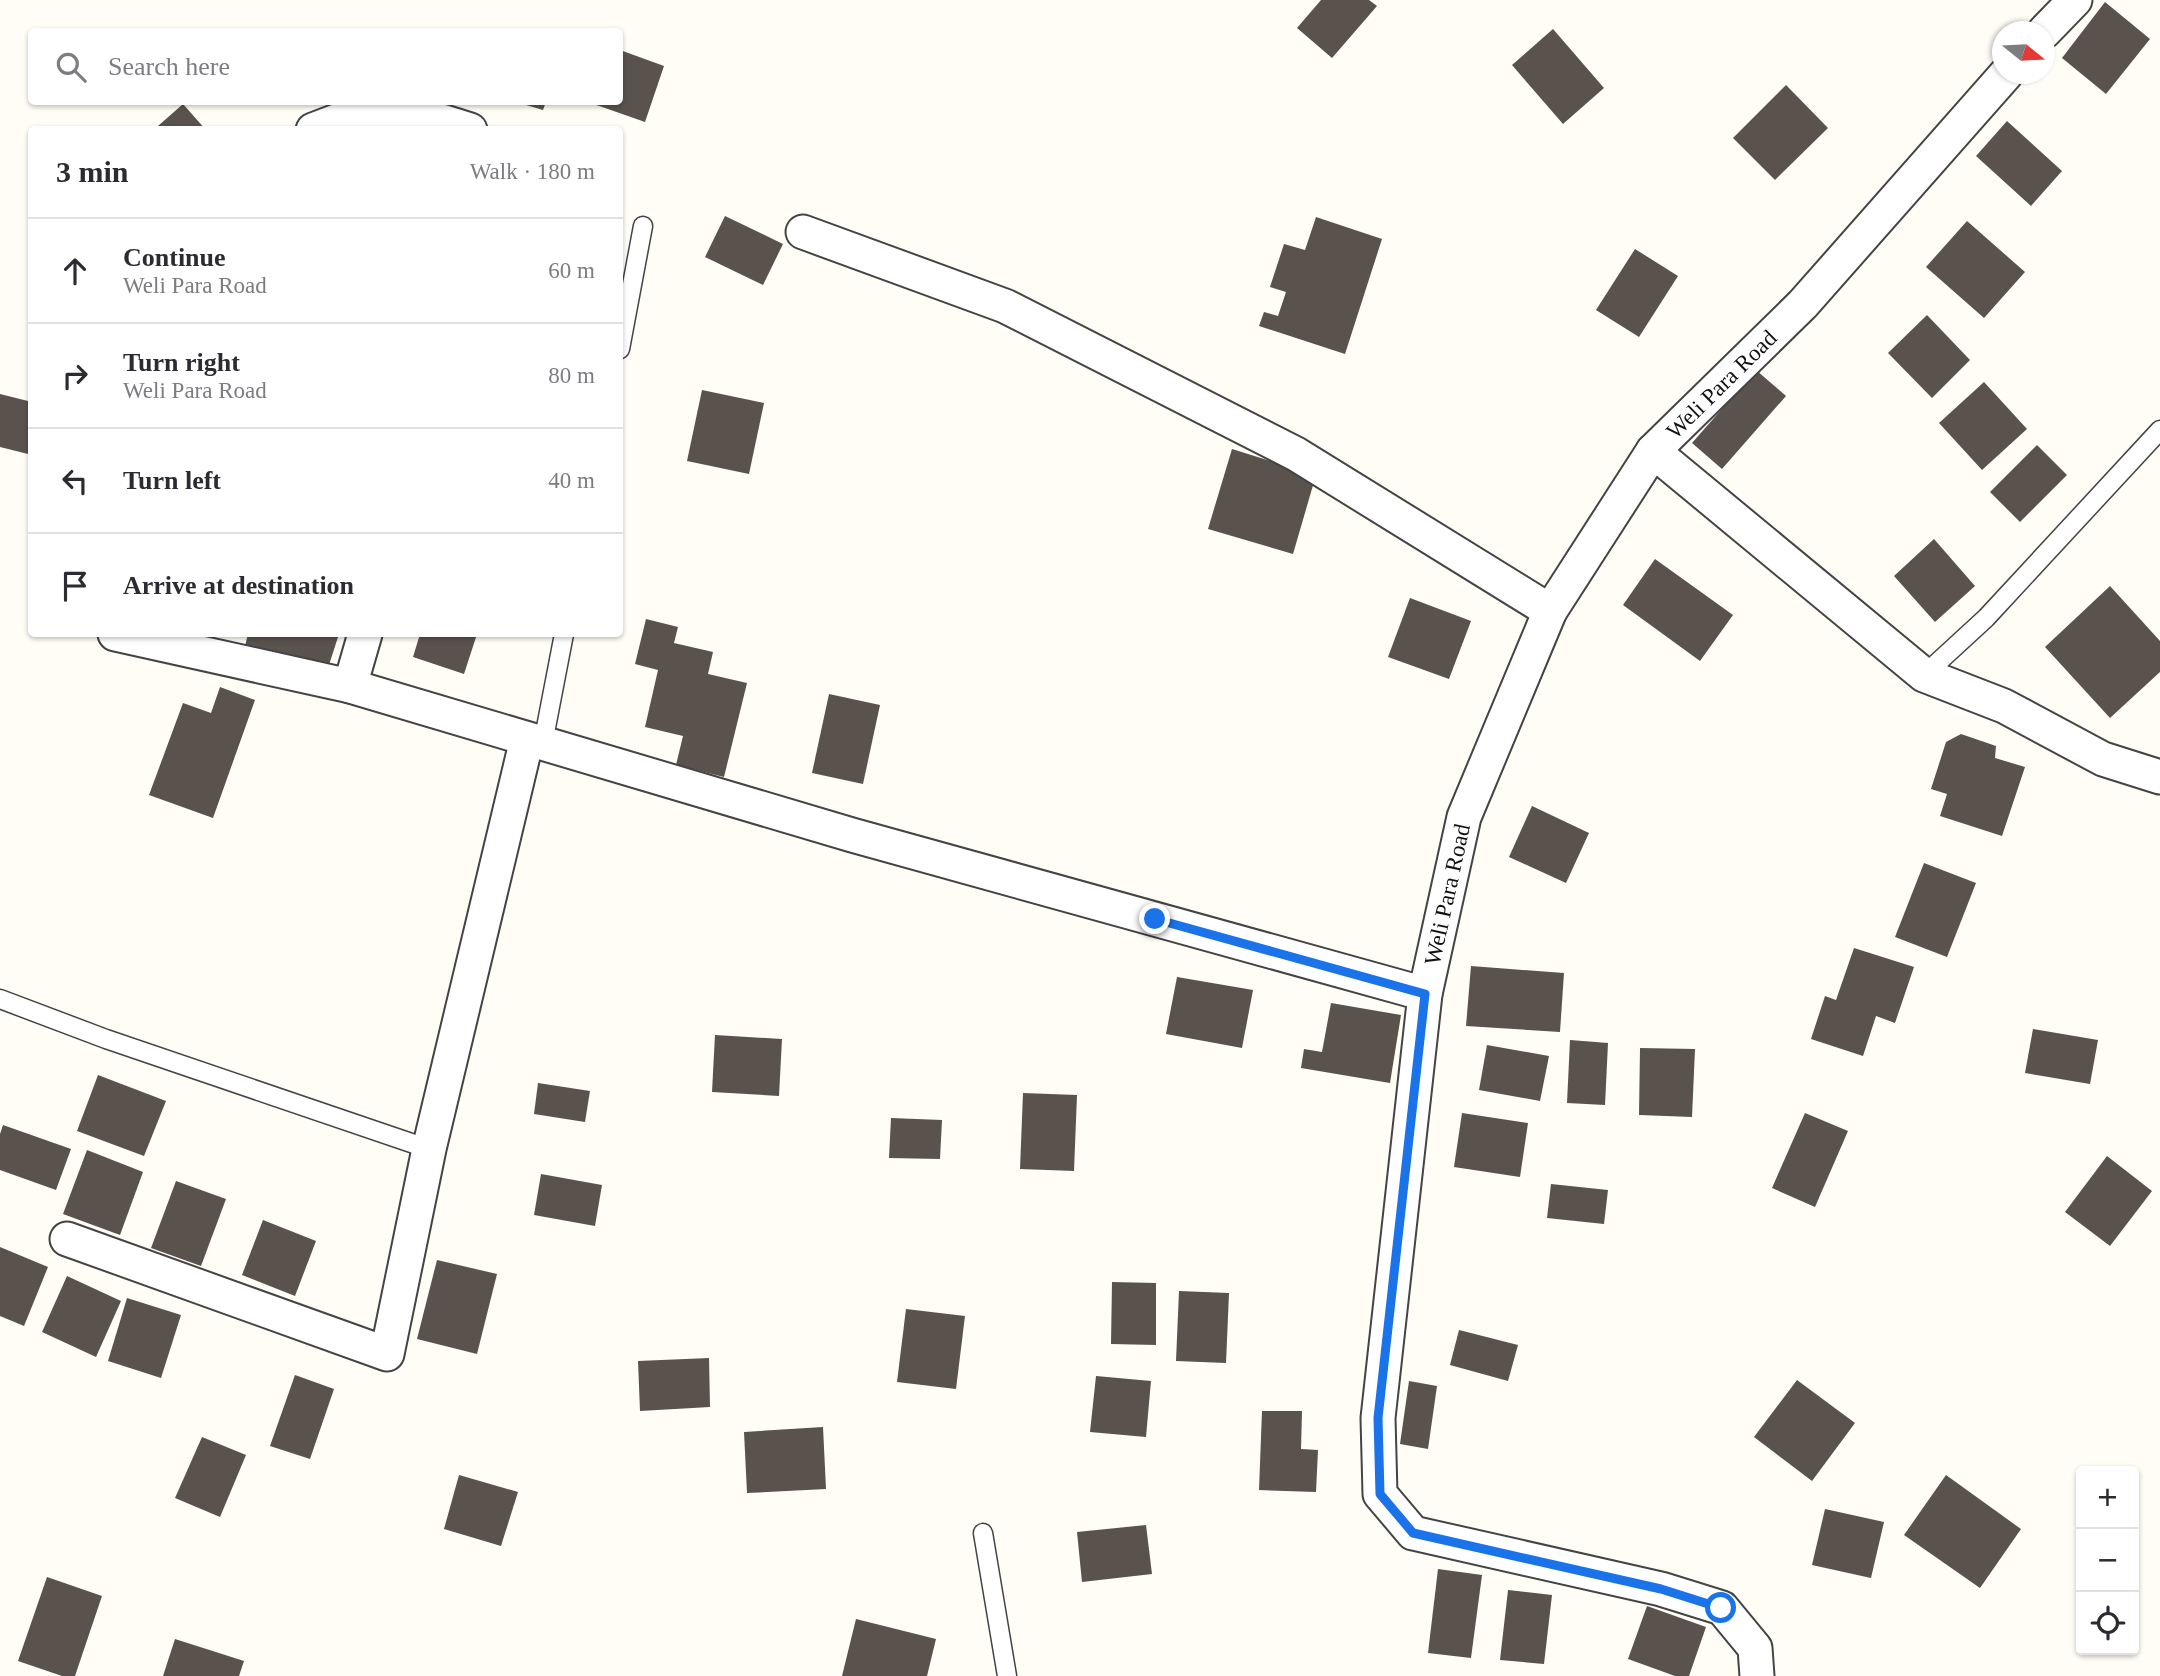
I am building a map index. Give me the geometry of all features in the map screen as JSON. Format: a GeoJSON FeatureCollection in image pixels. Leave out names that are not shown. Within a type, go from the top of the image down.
{"type":"FeatureCollection","features":[{"type":"Feature","properties":{"kind":"street"},"geometry":{"type":"LineString","coordinates":[[2055,21],[2075,0]]}},
{"type":"Feature","properties":{"kind":"street","name":"Weli Para Road"},"geometry":{"type":"LineString","coordinates":[[1757,1676],[1755,1648],[1721,1608],[1661,1589],[1413,1533],[1380,1494],[1378,1418],[1425,994],[1464,817],[1550,611],[1653,451],[1803,304],[1997,84]]}},
{"type":"Feature","properties":{"kind":"street"},"geometry":{"type":"LineString","coordinates":[[323,126],[368,109],[435,119],[457,126]]}},
{"type":"Feature","properties":{"kind":"street"},"geometry":{"type":"LineString","coordinates":[[803,232],[1005,306],[1296,454],[1550,611]]}},
{"type":"Feature","properties":{"kind":"street"},"geometry":{"type":"LineString","coordinates":[[1653,451],[1924,675],[2004,706],[2103,759],[2160,777]]}},
{"type":"Feature","properties":{"kind":"street"},"geometry":{"type":"LineString","coordinates":[[129,637],[350,686],[852,835],[1425,994]]}},
{"type":"Feature","properties":{"kind":"street"},"geometry":{"type":"LineString","coordinates":[[350,686],[364,637]]}},
{"type":"Feature","properties":{"kind":"street"},"geometry":{"type":"LineString","coordinates":[[67,1240],[387,1354],[429,1149],[535,741]]}},
{"type":"Feature","properties":{"kind":"lane"},"geometry":{"type":"LineString","coordinates":[[623,333],[643,226]]}},
{"type":"Feature","properties":{"kind":"lane"},"geometry":{"type":"LineString","coordinates":[[1924,675],[1986,618],[2160,430]]}},
{"type":"Feature","properties":{"kind":"lane"},"geometry":{"type":"LineString","coordinates":[[535,741],[563,637]]}},
{"type":"Feature","properties":{"kind":"lane"},"geometry":{"type":"LineString","coordinates":[[0,999],[106,1039],[429,1149]]}},
{"type":"Feature","properties":{"kind":"lane"},"geometry":{"type":"LineString","coordinates":[[983,1533],[1007,1676]]}},
{"type":"Feature","properties":{"kind":"building"},"geometry":{"type":"Polygon","coordinates":[[[1321,0],[1369,0],[1377,6],[1332,58],[1297,28],[1321,0]]]}},
{"type":"Feature","properties":{"kind":"building"},"geometry":{"type":"Polygon","coordinates":[[[2105,2],[2150,39],[2106,94],[2062,58],[2105,2]]]}},
{"type":"Feature","properties":{"kind":"building"},"geometry":{"type":"Polygon","coordinates":[[[1553,29],[1604,88],[1563,124],[1512,65],[1553,29]]]}},
{"type":"Feature","properties":{"kind":"building"},"geometry":{"type":"Polygon","coordinates":[[[623,51],[664,66],[645,122],[597,105],[623,105],[623,51]]]}},
{"type":"Feature","properties":{"kind":"building"},"geometry":{"type":"Polygon","coordinates":[[[1786,85],[1828,128],[1775,180],[1733,138],[1786,85]]]}},
{"type":"Feature","properties":{"kind":"building"},"geometry":{"type":"Polygon","coordinates":[[[184,105],[202,126],[158,126],[184,105]]]}},
{"type":"Feature","properties":{"kind":"building"},"geometry":{"type":"Polygon","coordinates":[[[526,105],[545,105],[543,110],[526,105]]]}},
{"type":"Feature","properties":{"kind":"building"},"geometry":{"type":"Polygon","coordinates":[[[2007,121],[2062,171],[2031,206],[1976,156],[2007,121]]]}},
{"type":"Feature","properties":{"kind":"building"},"geometry":{"type":"Polygon","coordinates":[[[725,216],[783,244],[763,285],[705,257],[725,216]]]}},
{"type":"Feature","properties":{"kind":"building"},"geometry":{"type":"Polygon","coordinates":[[[1316,217],[1382,239],[1345,354],[1259,326],[1264,312],[1278,316],[1286,292],[1270,287],[1284,244],[1305,250],[1316,217]]]}},
{"type":"Feature","properties":{"kind":"building"},"geometry":{"type":"Polygon","coordinates":[[[1967,221],[2025,272],[1984,318],[1926,267],[1967,221]]]}},
{"type":"Feature","properties":{"kind":"building"},"geometry":{"type":"Polygon","coordinates":[[[1635,249],[1678,276],[1639,337],[1596,310],[1635,249]]]}},
{"type":"Feature","properties":{"kind":"building"},"geometry":{"type":"Polygon","coordinates":[[[1927,315],[1970,360],[1932,398],[1888,353],[1927,315]]]}},
{"type":"Feature","properties":{"kind":"building"},"geometry":{"type":"Polygon","coordinates":[[[1756,370],[1786,396],[1722,469],[1692,443],[1756,370]]]}},
{"type":"Feature","properties":{"kind":"building"},"geometry":{"type":"Polygon","coordinates":[[[1984,382],[2027,429],[1982,470],[1939,423],[1984,382]]]}},
{"type":"Feature","properties":{"kind":"building"},"geometry":{"type":"Polygon","coordinates":[[[702,390],[764,403],[749,474],[687,461],[702,390]]]}},
{"type":"Feature","properties":{"kind":"building"},"geometry":{"type":"Polygon","coordinates":[[[0,394],[28,401],[28,454],[0,447],[0,394]]]}},
{"type":"Feature","properties":{"kind":"building"},"geometry":{"type":"Polygon","coordinates":[[[2037,445],[2067,475],[2020,522],[1990,492],[2037,445]]]}},
{"type":"Feature","properties":{"kind":"building"},"geometry":{"type":"Polygon","coordinates":[[[1232,449],[1316,475],[1293,554],[1208,529],[1232,449]]]}},
{"type":"Feature","properties":{"kind":"building"},"geometry":{"type":"Polygon","coordinates":[[[1934,539],[1975,586],[1935,622],[1894,576],[1934,539]]]}},
{"type":"Feature","properties":{"kind":"building"},"geometry":{"type":"Polygon","coordinates":[[[1655,559],[1733,615],[1700,661],[1623,605],[1655,559]]]}},
{"type":"Feature","properties":{"kind":"building"},"geometry":{"type":"Polygon","coordinates":[[[2110,586],[2160,641],[2160,672],[2110,718],[2045,647],[2110,586]]]}},
{"type":"Feature","properties":{"kind":"building"},"geometry":{"type":"Polygon","coordinates":[[[1410,598],[1471,621],[1449,679],[1388,657],[1410,598]]]}},
{"type":"Feature","properties":{"kind":"building"},"geometry":{"type":"Polygon","coordinates":[[[646,619],[678,627],[674,643],[713,652],[708,674],[747,683],[724,777],[676,765],[683,736],[645,727],[658,670],[635,664],[646,619]]]}},
{"type":"Feature","properties":{"kind":"building"},"geometry":{"type":"Polygon","coordinates":[[[247,637],[338,637],[327,671],[245,646],[247,637]]]}},
{"type":"Feature","properties":{"kind":"building"},"geometry":{"type":"Polygon","coordinates":[[[419,637],[476,637],[464,674],[413,657],[419,637]]]}},
{"type":"Feature","properties":{"kind":"building"},"geometry":{"type":"Polygon","coordinates":[[[220,687],[255,700],[213,818],[149,795],[183,703],[211,713],[220,687]]]}},
{"type":"Feature","properties":{"kind":"building"},"geometry":{"type":"Polygon","coordinates":[[[829,694],[880,705],[863,784],[812,773],[829,694]]]}},
{"type":"Feature","properties":{"kind":"building"},"geometry":{"type":"Polygon","coordinates":[[[1961,734],[1996,746],[1995,758],[2025,767],[2002,836],[1940,816],[1947,794],[1931,789],[1946,742],[1961,734]]]}},
{"type":"Feature","properties":{"kind":"building"},"geometry":{"type":"Polygon","coordinates":[[[1532,806],[1589,833],[1566,883],[1509,857],[1532,806]]]}},
{"type":"Feature","properties":{"kind":"building"},"geometry":{"type":"Polygon","coordinates":[[[1924,863],[1976,883],[1947,957],[1895,937],[1924,863]]]}},
{"type":"Feature","properties":{"kind":"building"},"geometry":{"type":"Polygon","coordinates":[[[1854,948],[1914,967],[1895,1023],[1876,1016],[1863,1056],[1811,1039],[1825,996],[1836,1000],[1854,948]]]}},
{"type":"Feature","properties":{"kind":"building"},"geometry":{"type":"Polygon","coordinates":[[[1471,966],[1564,973],[1560,1032],[1466,1026],[1471,966]]]}},
{"type":"Feature","properties":{"kind":"building"},"geometry":{"type":"Polygon","coordinates":[[[1177,977],[1253,990],[1242,1048],[1166,1034],[1177,977]]]}},
{"type":"Feature","properties":{"kind":"building"},"geometry":{"type":"Polygon","coordinates":[[[1331,1003],[1401,1015],[1390,1083],[1301,1068],[1304,1049],[1322,1052],[1331,1003]]]}},
{"type":"Feature","properties":{"kind":"building"},"geometry":{"type":"Polygon","coordinates":[[[2033,1029],[2098,1040],[2090,1084],[2025,1073],[2033,1029]]]}},
{"type":"Feature","properties":{"kind":"building"},"geometry":{"type":"Polygon","coordinates":[[[715,1035],[782,1039],[779,1096],[712,1092],[715,1035]]]}},
{"type":"Feature","properties":{"kind":"building"},"geometry":{"type":"Polygon","coordinates":[[[1570,1040],[1608,1043],[1605,1105],[1567,1103],[1570,1040]]]}},
{"type":"Feature","properties":{"kind":"building"},"geometry":{"type":"Polygon","coordinates":[[[1487,1045],[1549,1056],[1540,1101],[1479,1090],[1487,1045]]]}},
{"type":"Feature","properties":{"kind":"building"},"geometry":{"type":"Polygon","coordinates":[[[1640,1048],[1695,1049],[1692,1117],[1639,1115],[1640,1048]]]}},
{"type":"Feature","properties":{"kind":"building"},"geometry":{"type":"Polygon","coordinates":[[[98,1075],[166,1101],[144,1156],[77,1131],[98,1075]]]}},
{"type":"Feature","properties":{"kind":"building"},"geometry":{"type":"Polygon","coordinates":[[[538,1083],[590,1091],[585,1122],[534,1114],[538,1083]]]}},
{"type":"Feature","properties":{"kind":"building"},"geometry":{"type":"Polygon","coordinates":[[[1023,1093],[1077,1095],[1074,1171],[1020,1169],[1023,1093]]]}},
{"type":"Feature","properties":{"kind":"building"},"geometry":{"type":"Polygon","coordinates":[[[1462,1113],[1528,1123],[1520,1177],[1454,1167],[1462,1113]]]}},
{"type":"Feature","properties":{"kind":"building"},"geometry":{"type":"Polygon","coordinates":[[[1805,1113],[1848,1131],[1815,1207],[1772,1188],[1805,1113]]]}},
{"type":"Feature","properties":{"kind":"building"},"geometry":{"type":"Polygon","coordinates":[[[891,1118],[942,1120],[940,1159],[889,1158],[891,1118]]]}},
{"type":"Feature","properties":{"kind":"building"},"geometry":{"type":"Polygon","coordinates":[[[3,1125],[71,1149],[56,1190],[0,1170],[0,1134],[3,1125]]]}},
{"type":"Feature","properties":{"kind":"building"},"geometry":{"type":"Polygon","coordinates":[[[87,1150],[143,1172],[120,1235],[63,1214],[87,1150]]]}},
{"type":"Feature","properties":{"kind":"building"},"geometry":{"type":"Polygon","coordinates":[[[2107,1156],[2152,1191],[2110,1246],[2065,1212],[2107,1156]]]}},
{"type":"Feature","properties":{"kind":"building"},"geometry":{"type":"Polygon","coordinates":[[[541,1174],[602,1185],[595,1226],[534,1215],[541,1174]]]}},
{"type":"Feature","properties":{"kind":"building"},"geometry":{"type":"Polygon","coordinates":[[[176,1181],[226,1199],[201,1266],[151,1248],[176,1181]]]}},
{"type":"Feature","properties":{"kind":"building"},"geometry":{"type":"Polygon","coordinates":[[[1551,1184],[1608,1190],[1604,1224],[1547,1218],[1551,1184]]]}},
{"type":"Feature","properties":{"kind":"building"},"geometry":{"type":"Polygon","coordinates":[[[263,1220],[316,1241],[295,1296],[242,1275],[263,1220]]]}},
{"type":"Feature","properties":{"kind":"building"},"geometry":{"type":"Polygon","coordinates":[[[0,1247],[48,1267],[24,1326],[0,1316],[0,1247]]]}},
{"type":"Feature","properties":{"kind":"building"},"geometry":{"type":"Polygon","coordinates":[[[437,1260],[497,1274],[477,1354],[417,1339],[437,1260]]]}},
{"type":"Feature","properties":{"kind":"building"},"geometry":{"type":"Polygon","coordinates":[[[67,1276],[121,1301],[96,1357],[42,1332],[67,1276]]]}},
{"type":"Feature","properties":{"kind":"building"},"geometry":{"type":"Polygon","coordinates":[[[1112,1282],[1156,1283],[1156,1345],[1111,1344],[1112,1282]]]}},
{"type":"Feature","properties":{"kind":"building"},"geometry":{"type":"Polygon","coordinates":[[[1179,1291],[1229,1293],[1226,1363],[1176,1361],[1179,1291]]]}},
{"type":"Feature","properties":{"kind":"building"},"geometry":{"type":"Polygon","coordinates":[[[127,1298],[181,1315],[161,1378],[108,1361],[127,1298]]]}},
{"type":"Feature","properties":{"kind":"building"},"geometry":{"type":"Polygon","coordinates":[[[906,1309],[965,1316],[956,1389],[897,1382],[906,1309]]]}},
{"type":"Feature","properties":{"kind":"building"},"geometry":{"type":"Polygon","coordinates":[[[1459,1330],[1518,1345],[1508,1381],[1450,1365],[1459,1330]]]}},
{"type":"Feature","properties":{"kind":"building"},"geometry":{"type":"Polygon","coordinates":[[[709,1358],[710,1407],[640,1411],[638,1361],[709,1358]]]}},
{"type":"Feature","properties":{"kind":"building"},"geometry":{"type":"Polygon","coordinates":[[[295,1375],[334,1389],[310,1459],[270,1446],[295,1375]]]}},
{"type":"Feature","properties":{"kind":"building"},"geometry":{"type":"Polygon","coordinates":[[[1096,1376],[1151,1381],[1146,1437],[1090,1432],[1096,1376]]]}},
{"type":"Feature","properties":{"kind":"building"},"geometry":{"type":"Polygon","coordinates":[[[1797,1380],[1855,1423],[1812,1481],[1754,1437],[1797,1380]]]}},
{"type":"Feature","properties":{"kind":"building"},"geometry":{"type":"Polygon","coordinates":[[[1409,1381],[1437,1386],[1428,1449],[1400,1444],[1409,1381]]]}},
{"type":"Feature","properties":{"kind":"building"},"geometry":{"type":"Polygon","coordinates":[[[1262,1411],[1302,1411],[1301,1449],[1318,1450],[1316,1492],[1259,1490],[1262,1411]]]}},
{"type":"Feature","properties":{"kind":"building"},"geometry":{"type":"Polygon","coordinates":[[[823,1427],[826,1489],[747,1493],[744,1432],[823,1427]]]}},
{"type":"Feature","properties":{"kind":"building"},"geometry":{"type":"Polygon","coordinates":[[[202,1437],[246,1455],[220,1517],[175,1498],[202,1437]]]}},
{"type":"Feature","properties":{"kind":"building"},"geometry":{"type":"Polygon","coordinates":[[[459,1475],[518,1492],[501,1546],[444,1529],[459,1475]]]}},
{"type":"Feature","properties":{"kind":"building"},"geometry":{"type":"Polygon","coordinates":[[[1946,1475],[2021,1529],[1980,1588],[1904,1535],[1946,1475]]]}},
{"type":"Feature","properties":{"kind":"building"},"geometry":{"type":"Polygon","coordinates":[[[1825,1509],[1884,1522],[1871,1578],[1812,1565],[1825,1509]]]}},
{"type":"Feature","properties":{"kind":"building"},"geometry":{"type":"Polygon","coordinates":[[[1146,1525],[1152,1574],[1082,1582],[1077,1532],[1146,1525]]]}},
{"type":"Feature","properties":{"kind":"building"},"geometry":{"type":"Polygon","coordinates":[[[1438,1569],[1482,1575],[1471,1658],[1428,1653],[1438,1569]]]}},
{"type":"Feature","properties":{"kind":"building"},"geometry":{"type":"Polygon","coordinates":[[[47,1577],[102,1596],[75,1676],[62,1676],[18,1661],[47,1577]]]}},
{"type":"Feature","properties":{"kind":"building"},"geometry":{"type":"Polygon","coordinates":[[[1508,1590],[1552,1595],[1544,1664],[1500,1660],[1508,1590]]]}},
{"type":"Feature","properties":{"kind":"building"},"geometry":{"type":"Polygon","coordinates":[[[1647,1606],[1706,1627],[1689,1676],[1675,1676],[1628,1659],[1647,1606]]]}},
{"type":"Feature","properties":{"kind":"building"},"geometry":{"type":"Polygon","coordinates":[[[856,1619],[936,1639],[927,1676],[842,1676],[856,1619]]]}},
{"type":"Feature","properties":{"kind":"building"},"geometry":{"type":"Polygon","coordinates":[[[175,1639],[244,1661],[239,1676],[163,1676],[175,1639]]]}},
{"type":"Feature","properties":{"kind":"route"},"geometry":{"type":"LineString","coordinates":[[1155,919],[1425,994],[1378,1418],[1380,1494],[1413,1533],[1661,1589],[1721,1608]]}}]}
